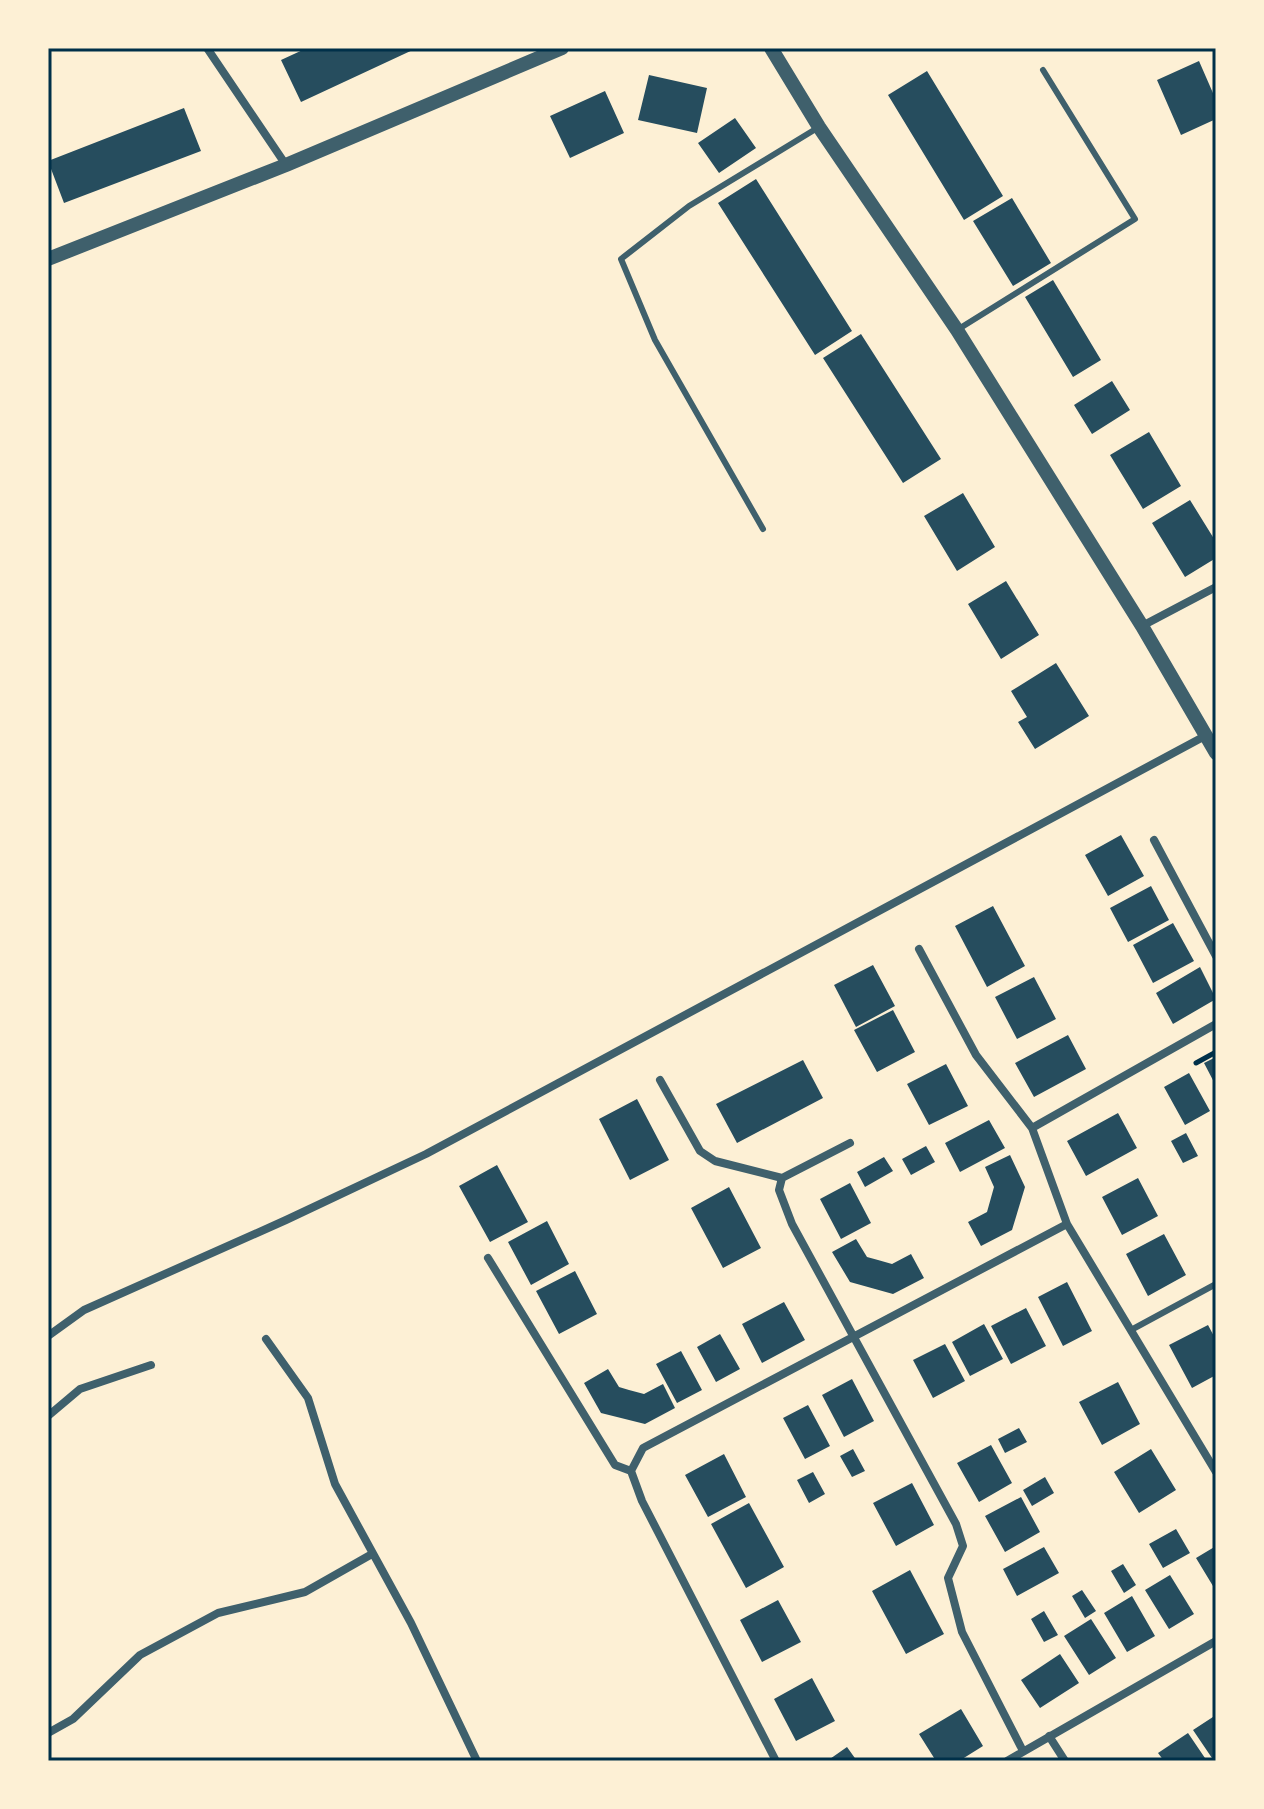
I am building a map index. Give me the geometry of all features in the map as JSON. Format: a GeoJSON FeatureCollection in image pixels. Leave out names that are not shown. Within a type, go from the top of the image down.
{"type":"FeatureCollection","features":[{"type":"Feature","properties":{"kind":"street"},"geometry":{"type":"LineString","coordinates":[[207,48],[286,165]]}},
{"type":"Feature","properties":{"kind":"street"},"geometry":{"type":"LineString","coordinates":[[48,259],[286,165],[562,48]]}},
{"type":"Feature","properties":{"kind":"street"},"geometry":{"type":"LineString","coordinates":[[771,48],[819,127],[957,330],[1142,626],[1216,753]]}},
{"type":"Feature","properties":{"kind":"street"},"geometry":{"type":"LineString","coordinates":[[1142,626],[1216,587]]}},
{"type":"Feature","properties":{"kind":"street"},"geometry":{"type":"LineString","coordinates":[[48,1336],[84,1310],[426,1154],[1205,736]]}},
{"type":"Feature","properties":{"kind":"street"},"geometry":{"type":"LineString","coordinates":[[1154,840],[1216,956]]}},
{"type":"Feature","properties":{"kind":"street"},"geometry":{"type":"LineString","coordinates":[[919,949],[976,1055],[1032,1128],[1067,1224],[1216,1472]]}},
{"type":"Feature","properties":{"kind":"street"},"geometry":{"type":"LineString","coordinates":[[1032,1128],[1216,1024]]}},
{"type":"Feature","properties":{"kind":"street"},"geometry":{"type":"LineString","coordinates":[[660,1080],[700,1151],[715,1161],[782,1178],[850,1143]]}},
{"type":"Feature","properties":{"kind":"street"},"geometry":{"type":"LineString","coordinates":[[782,1178],[779,1190],[792,1224],[956,1524],[963,1546],[948,1578],[962,1632],[1023,1751]]}},
{"type":"Feature","properties":{"kind":"street"},"geometry":{"type":"LineString","coordinates":[[776,1761],[642,1501],[631,1471],[643,1448],[1067,1224]]}},
{"type":"Feature","properties":{"kind":"street"},"geometry":{"type":"LineString","coordinates":[[488,1258],[615,1465],[631,1471]]}},
{"type":"Feature","properties":{"kind":"street"},"geometry":{"type":"LineString","coordinates":[[266,1339],[308,1398],[335,1484],[411,1623],[477,1761]]}},
{"type":"Feature","properties":{"kind":"street"},"geometry":{"type":"LineString","coordinates":[[48,1416],[80,1389],[151,1365]]}},
{"type":"Feature","properties":{"kind":"street"},"geometry":{"type":"LineString","coordinates":[[48,1733],[73,1719],[140,1655],[218,1613],[305,1592],[372,1554]]}},
{"type":"Feature","properties":{"kind":"street"},"geometry":{"type":"LineString","coordinates":[[1007,1761],[1216,1641]]}},
{"type":"Feature","properties":{"kind":"street"},"geometry":{"type":"LineString","coordinates":[[1049,1736],[1065,1761]]}},
{"type":"Feature","properties":{"kind":"lane"},"geometry":{"type":"LineString","coordinates":[[957,330],[1135,219],[1043,70]]}},
{"type":"Feature","properties":{"kind":"lane"},"geometry":{"type":"LineString","coordinates":[[763,529],[655,340],[621,259],[689,206],[819,127]]}},
{"type":"Feature","properties":{"kind":"lane"},"geometry":{"type":"LineString","coordinates":[[1131,1330],[1216,1284]]}},
{"type":"Feature","properties":{"kind":"building"},"geometry":{"type":"Polygon","coordinates":[[[307,48],[417,48],[301,102],[281,60],[307,48]]]}},
{"type":"Feature","properties":{"kind":"building"},"geometry":{"type":"Polygon","coordinates":[[[1199,61],[1216,100],[1216,119],[1181,135],[1157,80],[1199,61]]]}},
{"type":"Feature","properties":{"kind":"building"},"geometry":{"type":"Polygon","coordinates":[[[927,71],[1003,196],[964,220],[888,95],[927,71]]]}},
{"type":"Feature","properties":{"kind":"building"},"geometry":{"type":"Polygon","coordinates":[[[649,75],[707,88],[697,133],[638,120],[649,75]]]}},
{"type":"Feature","properties":{"kind":"building"},"geometry":{"type":"Polygon","coordinates":[[[605,91],[624,133],[570,158],[550,116],[605,91]]]}},
{"type":"Feature","properties":{"kind":"building"},"geometry":{"type":"Polygon","coordinates":[[[184,108],[201,151],[64,203],[48,161],[184,108]]]}},
{"type":"Feature","properties":{"kind":"building"},"geometry":{"type":"Polygon","coordinates":[[[735,118],[756,148],[719,173],[698,143],[735,118]]]}},
{"type":"Feature","properties":{"kind":"building"},"geometry":{"type":"Polygon","coordinates":[[[756,179],[852,331],[815,355],[718,203],[756,179]]]}},
{"type":"Feature","properties":{"kind":"building"},"geometry":{"type":"Polygon","coordinates":[[[1012,198],[1051,263],[1013,286],[973,221],[1012,198]]]}},
{"type":"Feature","properties":{"kind":"building"},"geometry":{"type":"Polygon","coordinates":[[[1053,280],[1101,360],[1073,377],[1025,297],[1053,280]]]}},
{"type":"Feature","properties":{"kind":"building"},"geometry":{"type":"Polygon","coordinates":[[[861,334],[941,459],[903,483],[823,358],[861,334]]]}},
{"type":"Feature","properties":{"kind":"building"},"geometry":{"type":"Polygon","coordinates":[[[1112,381],[1130,410],[1092,434],[1074,405],[1112,381]]]}},
{"type":"Feature","properties":{"kind":"building"},"geometry":{"type":"Polygon","coordinates":[[[1149,432],[1181,486],[1143,509],[1110,455],[1149,432]]]}},
{"type":"Feature","properties":{"kind":"building"},"geometry":{"type":"Polygon","coordinates":[[[963,493],[995,547],[957,571],[924,516],[963,493]]]}},
{"type":"Feature","properties":{"kind":"building"},"geometry":{"type":"Polygon","coordinates":[[[1190,500],[1216,542],[1216,558],[1185,577],[1152,523],[1190,500]]]}},
{"type":"Feature","properties":{"kind":"building"},"geometry":{"type":"Polygon","coordinates":[[[1006,581],[1039,635],[1001,659],[968,604],[1006,581]]]}},
{"type":"Feature","properties":{"kind":"building"},"geometry":{"type":"Polygon","coordinates":[[[1056,663],[1089,716],[1035,749],[1018,722],[1027,717],[1011,691],[1056,663]]]}},
{"type":"Feature","properties":{"kind":"building"},"geometry":{"type":"Polygon","coordinates":[[[1121,835],[1144,876],[1108,896],[1085,855],[1121,835]]]}},
{"type":"Feature","properties":{"kind":"building"},"geometry":{"type":"Polygon","coordinates":[[[1151,886],[1169,920],[1128,942],[1110,908],[1151,886]]]}},
{"type":"Feature","properties":{"kind":"building"},"geometry":{"type":"Polygon","coordinates":[[[993,906],[1025,966],[987,987],[955,926],[993,906]]]}},
{"type":"Feature","properties":{"kind":"building"},"geometry":{"type":"Polygon","coordinates":[[[1173,923],[1194,961],[1153,983],[1133,945],[1173,923]]]}},
{"type":"Feature","properties":{"kind":"building"},"geometry":{"type":"Polygon","coordinates":[[[873,965],[895,1006],[856,1027],[834,985],[873,965]]]}},
{"type":"Feature","properties":{"kind":"building"},"geometry":{"type":"Polygon","coordinates":[[[1200,967],[1216,999],[1173,1024],[1156,993],[1200,967]]]}},
{"type":"Feature","properties":{"kind":"building"},"geometry":{"type":"Polygon","coordinates":[[[1034,977],[1056,1019],[1017,1039],[995,997],[1034,977]]]}},
{"type":"Feature","properties":{"kind":"building"},"geometry":{"type":"Polygon","coordinates":[[[893,1010],[915,1052],[877,1072],[854,1030],[893,1010]]]}},
{"type":"Feature","properties":{"kind":"building"},"geometry":{"type":"Polygon","coordinates":[[[1068,1035],[1086,1069],[1034,1097],[1015,1063],[1068,1035]]]}},
{"type":"Feature","properties":{"kind":"building"},"geometry":{"type":"Polygon","coordinates":[[[1216,1057],[1216,1086],[1204,1063],[1216,1057]]]}},
{"type":"Feature","properties":{"kind":"building"},"geometry":{"type":"Polygon","coordinates":[[[803,1060],[823,1098],[737,1143],[716,1104],[803,1060]]]}},
{"type":"Feature","properties":{"kind":"building"},"geometry":{"type":"Polygon","coordinates":[[[946,1064],[968,1106],[929,1125],[907,1084],[946,1064]]]}},
{"type":"Feature","properties":{"kind":"building"},"geometry":{"type":"Polygon","coordinates":[[[1189,1073],[1210,1111],[1185,1125],[1164,1087],[1189,1073]]]}},
{"type":"Feature","properties":{"kind":"building"},"geometry":{"type":"Polygon","coordinates":[[[637,1099],[669,1160],[630,1180],[599,1119],[637,1099]]]}},
{"type":"Feature","properties":{"kind":"building"},"geometry":{"type":"Polygon","coordinates":[[[1118,1113],[1137,1148],[1086,1176],[1067,1141],[1118,1113]]]}},
{"type":"Feature","properties":{"kind":"building"},"geometry":{"type":"Polygon","coordinates":[[[989,1120],[1005,1148],[960,1172],[945,1143],[989,1120]]]}},
{"type":"Feature","properties":{"kind":"building"},"geometry":{"type":"Polygon","coordinates":[[[1186,1133],[1198,1156],[1183,1163],[1171,1141],[1186,1133]]]}},
{"type":"Feature","properties":{"kind":"building"},"geometry":{"type":"Polygon","coordinates":[[[926,1146],[935,1162],[911,1175],[902,1159],[926,1146]]]}},
{"type":"Feature","properties":{"kind":"building"},"geometry":{"type":"Polygon","coordinates":[[[1010,1155],[1025,1187],[1012,1230],[981,1246],[968,1222],[987,1212],[994,1187],[985,1167],[1010,1155]]]}},
{"type":"Feature","properties":{"kind":"building"},"geometry":{"type":"Polygon","coordinates":[[[884,1157],[893,1171],[865,1187],[857,1172],[884,1157]]]}},
{"type":"Feature","properties":{"kind":"building"},"geometry":{"type":"Polygon","coordinates":[[[497,1165],[528,1222],[490,1242],[459,1186],[497,1165]]]}},
{"type":"Feature","properties":{"kind":"building"},"geometry":{"type":"Polygon","coordinates":[[[1138,1178],[1158,1216],[1122,1235],[1102,1197],[1138,1178]]]}},
{"type":"Feature","properties":{"kind":"building"},"geometry":{"type":"Polygon","coordinates":[[[850,1183],[871,1223],[841,1239],[820,1199],[850,1183]]]}},
{"type":"Feature","properties":{"kind":"building"},"geometry":{"type":"Polygon","coordinates":[[[729,1187],[761,1248],[723,1268],[691,1208],[729,1187]]]}},
{"type":"Feature","properties":{"kind":"building"},"geometry":{"type":"Polygon","coordinates":[[[547,1221],[569,1264],[531,1285],[508,1242],[547,1221]]]}},
{"type":"Feature","properties":{"kind":"building"},"geometry":{"type":"Polygon","coordinates":[[[1164,1234],[1186,1275],[1148,1296],[1126,1254],[1164,1234]]]}},
{"type":"Feature","properties":{"kind":"building"},"geometry":{"type":"Polygon","coordinates":[[[856,1239],[867,1257],[892,1264],[911,1254],[924,1278],[893,1294],[850,1282],[832,1252],[856,1239]]]}},
{"type":"Feature","properties":{"kind":"building"},"geometry":{"type":"Polygon","coordinates":[[[575,1271],[597,1314],[559,1334],[536,1291],[575,1271]]]}},
{"type":"Feature","properties":{"kind":"building"},"geometry":{"type":"Polygon","coordinates":[[[1067,1282],[1092,1331],[1063,1346],[1038,1297],[1067,1282]]]}},
{"type":"Feature","properties":{"kind":"building"},"geometry":{"type":"Polygon","coordinates":[[[784,1302],[805,1340],[762,1363],[742,1324],[784,1302]]]}},
{"type":"Feature","properties":{"kind":"building"},"geometry":{"type":"Polygon","coordinates":[[[1026,1308],[1046,1346],[1011,1364],[991,1326],[1026,1308]]]}},
{"type":"Feature","properties":{"kind":"building"},"geometry":{"type":"Polygon","coordinates":[[[984,1324],[1003,1359],[970,1376],[952,1342],[984,1324]]]}},
{"type":"Feature","properties":{"kind":"building"},"geometry":{"type":"Polygon","coordinates":[[[1208,1325],[1216,1340],[1216,1375],[1192,1388],[1169,1345],[1208,1325]]]}},
{"type":"Feature","properties":{"kind":"building"},"geometry":{"type":"Polygon","coordinates":[[[720,1334],[740,1369],[716,1382],[697,1347],[720,1334]]]}},
{"type":"Feature","properties":{"kind":"building"},"geometry":{"type":"Polygon","coordinates":[[[945,1344],[965,1381],[933,1398],[913,1360],[945,1344]]]}},
{"type":"Feature","properties":{"kind":"building"},"geometry":{"type":"Polygon","coordinates":[[[681,1351],[702,1390],[677,1403],[656,1364],[681,1351]]]}},
{"type":"Feature","properties":{"kind":"building"},"geometry":{"type":"Polygon","coordinates":[[[608,1369],[619,1387],[629,1390],[644,1394],[663,1384],[675,1408],[645,1424],[601,1413],[584,1383],[608,1369]]]}},
{"type":"Feature","properties":{"kind":"building"},"geometry":{"type":"Polygon","coordinates":[[[852,1379],[874,1421],[844,1437],[822,1395],[852,1379]]]}},
{"type":"Feature","properties":{"kind":"building"},"geometry":{"type":"Polygon","coordinates":[[[1118,1382],[1140,1424],[1102,1445],[1079,1402],[1118,1382]]]}},
{"type":"Feature","properties":{"kind":"building"},"geometry":{"type":"Polygon","coordinates":[[[808,1405],[830,1446],[805,1459],[783,1418],[808,1405]]]}},
{"type":"Feature","properties":{"kind":"building"},"geometry":{"type":"Polygon","coordinates":[[[1019,1428],[1027,1442],[1005,1453],[998,1439],[1019,1428]]]}},
{"type":"Feature","properties":{"kind":"building"},"geometry":{"type":"Polygon","coordinates":[[[991,1445],[1012,1483],[979,1502],[957,1463],[991,1445]]]}},
{"type":"Feature","properties":{"kind":"building"},"geometry":{"type":"Polygon","coordinates":[[[853,1449],[865,1471],[852,1477],[840,1456],[853,1449]]]}},
{"type":"Feature","properties":{"kind":"building"},"geometry":{"type":"Polygon","coordinates":[[[1151,1449],[1176,1490],[1139,1513],[1114,1472],[1151,1449]]]}},
{"type":"Feature","properties":{"kind":"building"},"geometry":{"type":"Polygon","coordinates":[[[724,1454],[746,1497],[708,1517],[685,1475],[724,1454]]]}},
{"type":"Feature","properties":{"kind":"building"},"geometry":{"type":"Polygon","coordinates":[[[813,1472],[825,1494],[809,1503],[797,1480],[813,1472]]]}},
{"type":"Feature","properties":{"kind":"building"},"geometry":{"type":"Polygon","coordinates":[[[1045,1477],[1054,1493],[1032,1506],[1023,1490],[1045,1477]]]}},
{"type":"Feature","properties":{"kind":"building"},"geometry":{"type":"Polygon","coordinates":[[[912,1483],[934,1525],[896,1546],[873,1503],[912,1483]]]}},
{"type":"Feature","properties":{"kind":"building"},"geometry":{"type":"Polygon","coordinates":[[[1021,1497],[1040,1532],[1005,1552],[985,1516],[1021,1497]]]}},
{"type":"Feature","properties":{"kind":"building"},"geometry":{"type":"Polygon","coordinates":[[[749,1503],[784,1567],[746,1588],[711,1524],[749,1503]]]}},
{"type":"Feature","properties":{"kind":"building"},"geometry":{"type":"Polygon","coordinates":[[[1176,1529],[1190,1553],[1163,1568],[1149,1544],[1176,1529]]]}},
{"type":"Feature","properties":{"kind":"building"},"geometry":{"type":"Polygon","coordinates":[[[1216,1546],[1216,1591],[1196,1558],[1216,1546]]]}},
{"type":"Feature","properties":{"kind":"building"},"geometry":{"type":"Polygon","coordinates":[[[1044,1547],[1059,1573],[1017,1596],[1003,1569],[1044,1547]]]}},
{"type":"Feature","properties":{"kind":"building"},"geometry":{"type":"Polygon","coordinates":[[[1123,1564],[1136,1585],[1124,1593],[1111,1571],[1123,1564]]]}},
{"type":"Feature","properties":{"kind":"building"},"geometry":{"type":"Polygon","coordinates":[[[910,1570],[944,1634],[906,1654],[872,1591],[910,1570]]]}},
{"type":"Feature","properties":{"kind":"building"},"geometry":{"type":"Polygon","coordinates":[[[1170,1575],[1194,1614],[1169,1629],[1145,1590],[1170,1575]]]}},
{"type":"Feature","properties":{"kind":"building"},"geometry":{"type":"Polygon","coordinates":[[[1082,1590],[1096,1611],[1085,1618],[1072,1596],[1082,1590]]]}},
{"type":"Feature","properties":{"kind":"building"},"geometry":{"type":"Polygon","coordinates":[[[1132,1596],[1155,1636],[1127,1652],[1104,1613],[1132,1596]]]}},
{"type":"Feature","properties":{"kind":"building"},"geometry":{"type":"Polygon","coordinates":[[[778,1600],[801,1642],[762,1662],[740,1620],[778,1600]]]}},
{"type":"Feature","properties":{"kind":"building"},"geometry":{"type":"Polygon","coordinates":[[[1044,1611],[1058,1635],[1044,1642],[1031,1619],[1044,1611]]]}},
{"type":"Feature","properties":{"kind":"building"},"geometry":{"type":"Polygon","coordinates":[[[1091,1619],[1116,1658],[1089,1675],[1064,1636],[1091,1619]]]}},
{"type":"Feature","properties":{"kind":"building"},"geometry":{"type":"Polygon","coordinates":[[[1060,1654],[1079,1683],[1040,1708],[1021,1680],[1060,1654]]]}},
{"type":"Feature","properties":{"kind":"building"},"geometry":{"type":"Polygon","coordinates":[[[812,1678],[835,1721],[796,1741],[774,1699],[812,1678]]]}},
{"type":"Feature","properties":{"kind":"building"},"geometry":{"type":"Polygon","coordinates":[[[961,1709],[983,1746],[959,1761],[936,1761],[919,1734],[961,1709]]]}},
{"type":"Feature","properties":{"kind":"building"},"geometry":{"type":"Polygon","coordinates":[[[1216,1715],[1216,1761],[1214,1761],[1193,1730],[1216,1715]]]}},
{"type":"Feature","properties":{"kind":"building"},"geometry":{"type":"Polygon","coordinates":[[[1188,1733],[1207,1761],[1164,1761],[1158,1753],[1188,1733]]]}},
{"type":"Feature","properties":{"kind":"building"},"geometry":{"type":"Polygon","coordinates":[[[847,1747],[857,1761],[827,1761],[847,1747]]]}}]}
